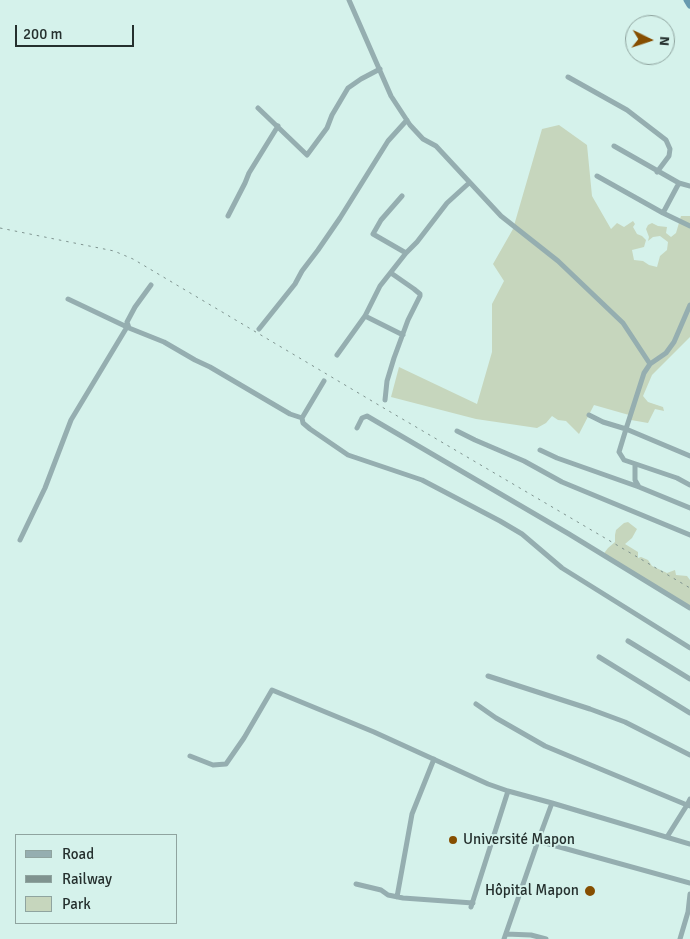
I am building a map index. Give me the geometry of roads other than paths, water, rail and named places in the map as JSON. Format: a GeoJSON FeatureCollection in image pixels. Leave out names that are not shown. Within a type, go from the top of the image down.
{"type":"FeatureCollection","features":[{"type":"Feature","properties":{"kind":"street"},"geometry":{"type":"LineString","coordinates":[[348,0],[391,96],[406,120],[423,139],[436,146],[501,216],[558,261],[623,323],[650,364]]}},
{"type":"Feature","properties":{"kind":"street"},"geometry":{"type":"LineString","coordinates":[[258,108],[307,155],[327,128],[332,115],[348,88],[360,79],[380,69]]}},
{"type":"Feature","properties":{"kind":"street"},"geometry":{"type":"LineString","coordinates":[[568,77],[627,110],[666,140],[670,149],[669,156],[657,172]]}},
{"type":"Feature","properties":{"kind":"street"},"geometry":{"type":"LineString","coordinates":[[259,329],[295,284],[302,271],[340,218],[388,141],[406,120]]}},
{"type":"Feature","properties":{"kind":"street"},"geometry":{"type":"LineString","coordinates":[[228,216],[249,173],[278,126]]}},
{"type":"Feature","properties":{"kind":"street"},"geometry":{"type":"LineString","coordinates":[[614,146],[657,172],[678,183],[690,186]]}},
{"type":"Feature","properties":{"kind":"street"},"geometry":{"type":"LineString","coordinates":[[597,176],[690,226]]}},
{"type":"Feature","properties":{"kind":"street"},"geometry":{"type":"LineString","coordinates":[[337,355],[364,316],[380,286],[447,203],[469,183]]}},
{"type":"Feature","properties":{"kind":"street"},"geometry":{"type":"LineString","coordinates":[[663,213],[678,183]]}},
{"type":"Feature","properties":{"kind":"street"},"geometry":{"type":"LineString","coordinates":[[402,196],[381,220],[373,234],[406,253]]}},
{"type":"Feature","properties":{"kind":"street"},"geometry":{"type":"LineString","coordinates":[[385,400],[387,381],[403,335],[420,295],[391,273]]}},
{"type":"Feature","properties":{"kind":"street"},"geometry":{"type":"LineString","coordinates":[[20,540],[45,488],[71,420],[127,327],[127,322],[135,307],[151,284]]}},
{"type":"Feature","properties":{"kind":"street"},"geometry":{"type":"LineString","coordinates":[[68,298],[127,327],[161,340],[290,414],[302,418],[303,422],[310,429],[343,452],[422,480],[522,534],[562,568],[690,648]]}},
{"type":"Feature","properties":{"kind":"street"},"geometry":{"type":"LineString","coordinates":[[690,305],[674,342],[666,354],[650,364],[644,373],[619,454],[624,460],[656,470],[690,485]]}},
{"type":"Feature","properties":{"kind":"street"},"geometry":{"type":"LineString","coordinates":[[364,316],[403,335]]}},
{"type":"Feature","properties":{"kind":"street"},"geometry":{"type":"LineString","coordinates":[[302,418],[324,381]]}},
{"type":"Feature","properties":{"kind":"street"},"geometry":{"type":"LineString","coordinates":[[589,415],[690,456]]}},
{"type":"Feature","properties":{"kind":"street"},"geometry":{"type":"LineString","coordinates":[[357,428],[362,418],[367,416],[569,534],[690,608]]}},
{"type":"Feature","properties":{"kind":"street"},"geometry":{"type":"LineString","coordinates":[[457,431],[534,466],[562,482],[690,535]]}},
{"type":"Feature","properties":{"kind":"street"},"geometry":{"type":"LineString","coordinates":[[540,450],[557,458],[639,486],[690,508]]}},
{"type":"Feature","properties":{"kind":"street"},"geometry":{"type":"LineString","coordinates":[[635,464],[635,480],[639,486]]}},
{"type":"Feature","properties":{"kind":"street"},"geometry":{"type":"LineString","coordinates":[[628,640],[690,679]]}},
{"type":"Feature","properties":{"kind":"street"},"geometry":{"type":"LineString","coordinates":[[599,657],[690,713]]}},
{"type":"Feature","properties":{"kind":"street"},"geometry":{"type":"LineString","coordinates":[[488,676],[590,708],[625,722],[690,755]]}},
{"type":"Feature","properties":{"kind":"street"},"geometry":{"type":"LineString","coordinates":[[190,756],[213,765],[226,764],[240,745],[272,690],[508,791],[690,844]]}},
{"type":"Feature","properties":{"kind":"street"},"geometry":{"type":"LineString","coordinates":[[476,704],[496,718],[545,746],[688,805]]}},
{"type":"Feature","properties":{"kind":"street"},"geometry":{"type":"LineString","coordinates":[[397,897],[412,814],[434,759]]}},
{"type":"Feature","properties":{"kind":"street"},"geometry":{"type":"LineString","coordinates":[[356,884],[381,890],[388,895],[397,897],[472,905],[508,791]]}},
{"type":"Feature","properties":{"kind":"street"},"geometry":{"type":"LineString","coordinates":[[667,837],[690,799]]}},
{"type":"Feature","properties":{"kind":"street"},"geometry":{"type":"LineString","coordinates":[[546,939],[530,935],[505,937],[552,803]]}},
{"type":"Feature","properties":{"kind":"street"},"geometry":{"type":"LineString","coordinates":[[538,841],[690,883]]}},
{"type":"Feature","properties":{"kind":"street"},"geometry":{"type":"LineString","coordinates":[[680,939],[688,912],[690,894]]}},
{"type":"Feature","properties":{"kind":"waterway"},"geometry":{"type":"LineString","coordinates":[[687,0],[690,5]]}},
{"type":"Feature","properties":{"kind":"railway"},"geometry":{"type":"LineString","coordinates":[[0,228],[114,251],[133,259],[690,588]]}},
{"type":"Feature","properties":{"kind":"place","name":"Université Mapon"},"geometry":{"type":"Point","coordinates":[453,840]}},
{"type":"Feature","properties":{"kind":"place","name":"Hôpital Mapon"},"geometry":{"type":"Point","coordinates":[590,891]}}]}
